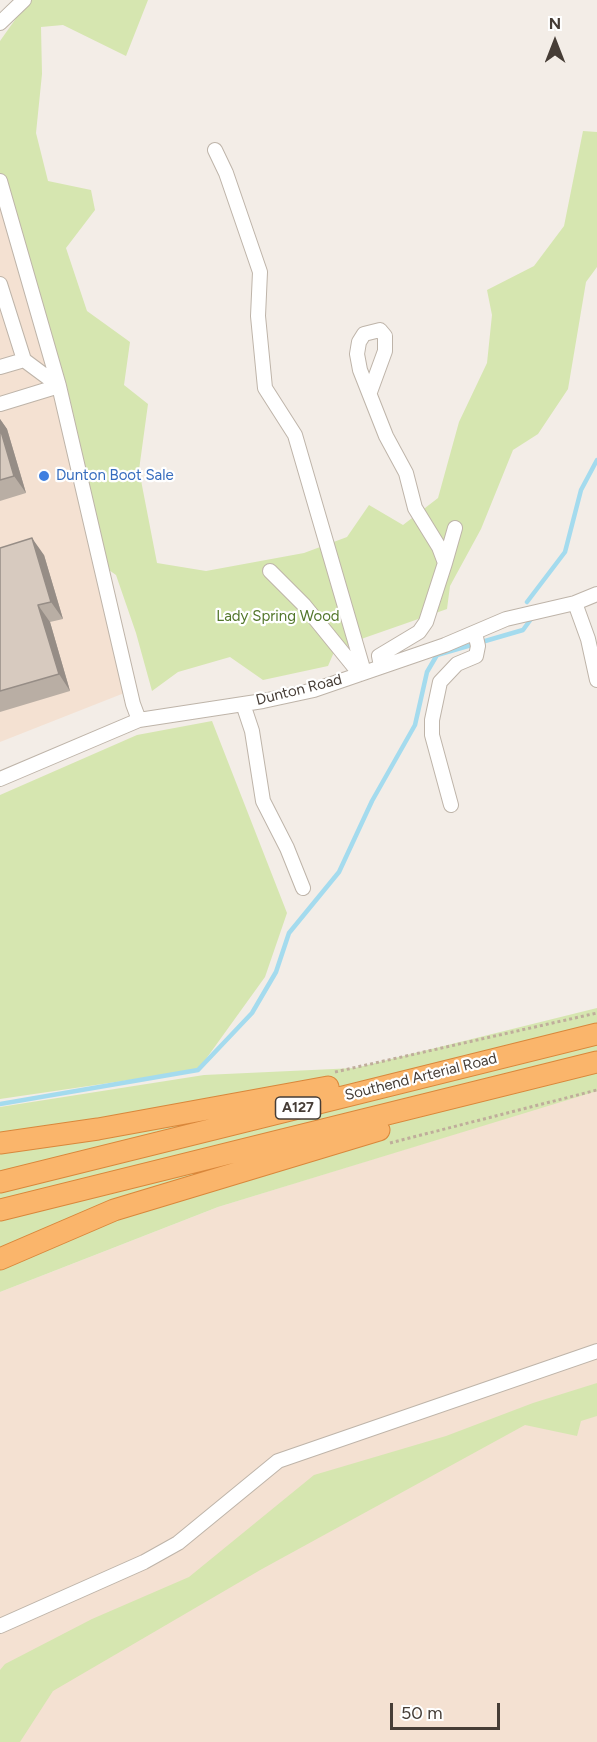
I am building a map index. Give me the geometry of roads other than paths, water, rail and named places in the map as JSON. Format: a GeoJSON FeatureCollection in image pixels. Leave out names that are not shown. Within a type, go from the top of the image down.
{"type":"FeatureCollection","features":[{"type":"Feature","properties":{"kind":"highway"},"geometry":{"type":"LineString","coordinates":[[0,1143],[98,1129],[313,1090],[597,1033]]}},
{"type":"Feature","properties":{"kind":"highway","name":"Southend Arterial Road"},"geometry":{"type":"LineString","coordinates":[[0,1182],[597,1033]]}},
{"type":"Feature","properties":{"kind":"highway","name":"Southend Arterial Road"},"geometry":{"type":"LineString","coordinates":[[0,1210],[597,1062]]}},
{"type":"Feature","properties":{"kind":"highway"},"geometry":{"type":"LineString","coordinates":[[0,1258],[114,1210],[562,1071]]}},
{"type":"Feature","properties":{"kind":"street"},"geometry":{"type":"LineString","coordinates":[[4,20],[14,0]]}},
{"type":"Feature","properties":{"kind":"street"},"geometry":{"type":"LineString","coordinates":[[4,20],[24,0]]}},
{"type":"Feature","properties":{"kind":"street"},"geometry":{"type":"LineString","coordinates":[[215,150],[226,173],[260,272],[258,316],[265,388],[295,435],[362,673]]}},
{"type":"Feature","properties":{"kind":"street"},"geometry":{"type":"LineString","coordinates":[[0,181],[59,386],[130,693],[139,720]]}},
{"type":"Feature","properties":{"kind":"street"},"geometry":{"type":"LineString","coordinates":[[1,290],[6,327],[24,360],[59,386]]}},
{"type":"Feature","properties":{"kind":"street"},"geometry":{"type":"LineString","coordinates":[[0,367],[24,360]]}},
{"type":"Feature","properties":{"kind":"street"},"geometry":{"type":"LineString","coordinates":[[0,404],[59,386]]}},
{"type":"Feature","properties":{"kind":"street"},"geometry":{"type":"LineString","coordinates":[[370,392],[386,436],[406,473],[415,508],[439,547],[445,563]]}},
{"type":"Feature","properties":{"kind":"street"},"geometry":{"type":"LineString","coordinates":[[381,666],[379,656],[419,632],[426,622],[455,528]]}},
{"type":"Feature","properties":{"kind":"street"},"geometry":{"type":"LineString","coordinates":[[270,572],[304,605],[362,673]]}},
{"type":"Feature","properties":{"kind":"street","name":"Dunton Road"},"geometry":{"type":"LineString","coordinates":[[0,779],[139,720],[243,704],[314,690],[475,633],[506,619],[575,603],[597,594]]}},
{"type":"Feature","properties":{"kind":"street"},"geometry":{"type":"LineString","coordinates":[[575,603],[588,639],[597,680]]}},
{"type":"Feature","properties":{"kind":"street"},"geometry":{"type":"LineString","coordinates":[[451,805],[432,735],[432,720],[440,682],[458,664],[476,656],[475,633]]}},
{"type":"Feature","properties":{"kind":"street"},"geometry":{"type":"LineString","coordinates":[[243,704],[252,730],[263,801],[287,848],[303,888]]}},
{"type":"Feature","properties":{"kind":"street"},"geometry":{"type":"LineString","coordinates":[[0,1626],[144,1562],[178,1543],[278,1461],[597,1351]]}},
{"type":"Feature","properties":{"kind":"waterway"},"geometry":{"type":"LineString","coordinates":[[527,602],[565,552],[581,490],[597,460]]}},
{"type":"Feature","properties":{"kind":"waterway"},"geometry":{"type":"LineString","coordinates":[[0,1104],[198,1070],[252,1013],[276,972],[289,933],[339,872],[372,801],[415,725],[427,672],[437,655],[523,630],[531,619]]}},
{"type":"Feature","properties":{"kind":"place","name":"Dunton Boot Sale"},"geometry":{"type":"Point","coordinates":[44,476]}},
{"type":"Feature","properties":{"kind":"park label","name":"Lady Spring Wood"},"geometry":{"type":"Point","coordinates":[278,617]}}]}
